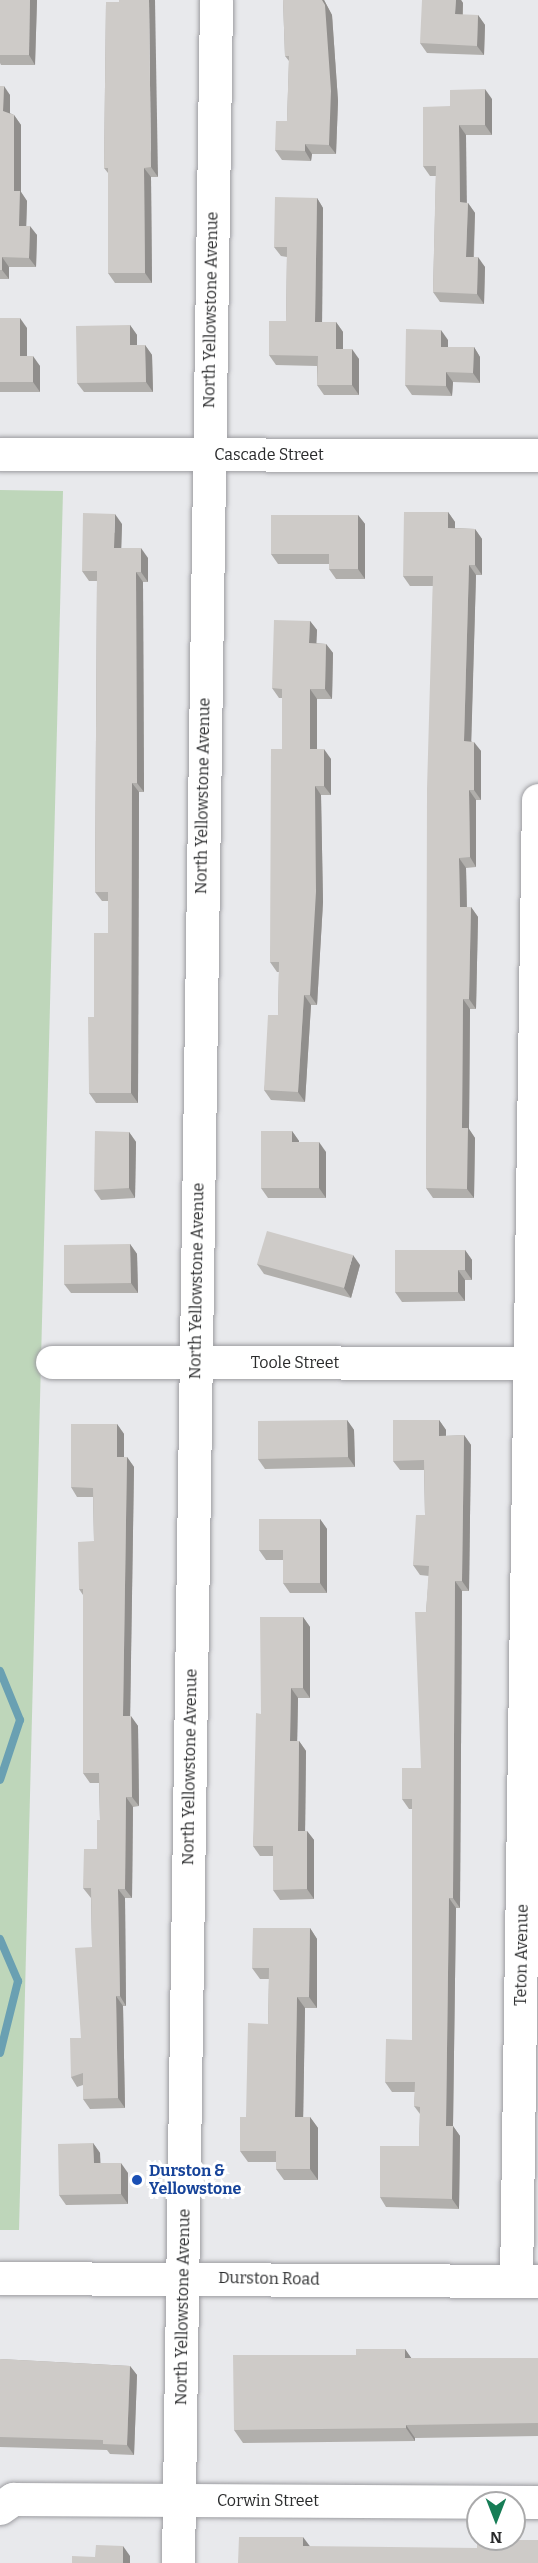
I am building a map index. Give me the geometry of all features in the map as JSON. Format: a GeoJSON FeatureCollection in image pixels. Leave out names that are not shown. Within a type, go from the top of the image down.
{"type":"FeatureCollection","features":[{"type":"Feature","properties":{"kind":"street","name":"North Yellowstone Avenue"},"geometry":{"type":"LineString","coordinates":[[178,2563],[216,0]]}},
{"type":"Feature","properties":{"kind":"street","name":"Cascade Street"},"geometry":{"type":"LineString","coordinates":[[0,454],[538,455]]}},
{"type":"Feature","properties":{"kind":"street","name":"Teton Avenue"},"geometry":{"type":"LineString","coordinates":[[527,2281],[538,800]]}},
{"type":"Feature","properties":{"kind":"street","name":"Toole Street"},"geometry":{"type":"LineString","coordinates":[[52,1362],[535,1363]]}},
{"type":"Feature","properties":{"kind":"street","name":"Durston Road"},"geometry":{"type":"LineString","coordinates":[[0,2278],[527,2281]]}},
{"type":"Feature","properties":{"kind":"street","name":"Corwin Street"},"geometry":{"type":"LineString","coordinates":[[0,2508],[13,2499],[538,2502]]}},
{"type":"Feature","properties":{"kind":"green space"},"geometry":{"type":"Polygon","coordinates":[[[0,490],[63,491],[19,2230],[0,2230],[0,490]]]}},
{"type":"Feature","properties":{"kind":"building"},"geometry":{"type":"Polygon","coordinates":[[[0,0],[30,0],[29,55],[0,55],[0,0]]]}},
{"type":"Feature","properties":{"kind":"building"},"geometry":{"type":"Polygon","coordinates":[[[119,0],[149,0],[151,167],[144,168],[145,273],[108,273],[108,168],[104,168],[106,2],[119,2],[119,0]]]}},
{"type":"Feature","properties":{"kind":"building"},"geometry":{"type":"Polygon","coordinates":[[[283,0],[322,0],[325,5],[331,91],[329,145],[305,144],[305,151],[275,150],[276,121],[287,121],[289,56],[285,56],[283,0]]]}},
{"type":"Feature","properties":{"kind":"building"},"geometry":{"type":"Polygon","coordinates":[[[422,0],[456,0],[455,14],[478,15],[477,46],[420,43],[422,0]]]}},
{"type":"Feature","properties":{"kind":"building"},"geometry":{"type":"Polygon","coordinates":[[[0,86],[4,86],[3,111],[14,115],[14,191],[20,191],[19,226],[30,226],[29,258],[2,257],[2,270],[0,270],[0,86]]]}},
{"type":"Feature","properties":{"kind":"building"},"geometry":{"type":"Polygon","coordinates":[[[485,89],[485,125],[459,125],[460,202],[468,203],[466,257],[478,257],[477,294],[433,292],[436,166],[423,166],[423,107],[450,106],[450,90],[485,89]]]}},
{"type":"Feature","properties":{"kind":"building"},"geometry":{"type":"Polygon","coordinates":[[[275,197],[317,198],[315,322],[336,322],[336,349],[352,349],[352,385],[317,385],[318,356],[269,355],[269,321],[286,321],[287,247],[274,247],[275,197]]]}},
{"type":"Feature","properties":{"kind":"building"},"geometry":{"type":"Polygon","coordinates":[[[0,318],[20,318],[20,356],[33,356],[33,382],[0,382],[0,318]]]}},
{"type":"Feature","properties":{"kind":"building"},"geometry":{"type":"Polygon","coordinates":[[[130,325],[130,345],[145,345],[146,382],[77,383],[76,326],[130,325]]]}},
{"type":"Feature","properties":{"kind":"building"},"geometry":{"type":"Polygon","coordinates":[[[406,329],[441,330],[441,347],[474,347],[473,373],[446,372],[446,386],[405,385],[406,329]]]}},
{"type":"Feature","properties":{"kind":"building"},"geometry":{"type":"Polygon","coordinates":[[[404,512],[448,512],[448,528],[475,529],[475,565],[469,565],[464,741],[474,742],[474,790],[469,790],[470,857],[459,858],[460,907],[471,907],[469,999],[463,999],[462,1128],[468,1128],[467,1189],[426,1188],[427,789],[433,576],[403,576],[404,512]]]}},
{"type":"Feature","properties":{"kind":"building"},"geometry":{"type":"Polygon","coordinates":[[[83,513],[115,514],[114,548],[141,548],[141,572],[136,572],[137,783],[132,783],[131,1093],[89,1093],[88,1017],[94,1017],[94,933],[108,933],[108,892],[95,892],[97,571],[82,571],[83,513]]]}},
{"type":"Feature","properties":{"kind":"building"},"geometry":{"type":"Polygon","coordinates":[[[271,515],[358,515],[358,569],[329,569],[329,554],[271,554],[271,515]]]}},
{"type":"Feature","properties":{"kind":"building"},"geometry":{"type":"Polygon","coordinates":[[[274,620],[310,621],[309,643],[326,644],[325,689],[310,689],[310,749],[324,749],[324,786],[315,786],[316,892],[310,995],[304,995],[298,1092],[264,1090],[268,1015],[278,1015],[279,962],[270,962],[271,749],[282,749],[282,689],[272,688],[274,620]]]}},
{"type":"Feature","properties":{"kind":"building"},"geometry":{"type":"Polygon","coordinates":[[[95,1131],[129,1132],[129,1188],[94,1190],[95,1131]]]}},
{"type":"Feature","properties":{"kind":"building"},"geometry":{"type":"Polygon","coordinates":[[[261,1131],[292,1131],[292,1142],[319,1142],[319,1188],[261,1188],[261,1131]]]}},
{"type":"Feature","properties":{"kind":"building"},"geometry":{"type":"Polygon","coordinates":[[[267,1231],[353,1255],[344,1288],[257,1264],[267,1231]]]}},
{"type":"Feature","properties":{"kind":"building"},"geometry":{"type":"Polygon","coordinates":[[[130,1244],[131,1283],[64,1284],[64,1245],[130,1244]]]}},
{"type":"Feature","properties":{"kind":"building"},"geometry":{"type":"Polygon","coordinates":[[[395,1250],[465,1250],[465,1270],[458,1270],[458,1292],[395,1292],[395,1250]]]}},
{"type":"Feature","properties":{"kind":"building"},"geometry":{"type":"Polygon","coordinates":[[[347,1420],[348,1457],[258,1459],[258,1421],[347,1420]]]}},
{"type":"Feature","properties":{"kind":"building"},"geometry":{"type":"Polygon","coordinates":[[[393,1420],[439,1420],[439,1436],[464,1435],[462,1581],[455,1581],[453,1898],[449,1898],[446,2126],[453,2126],[452,2199],[380,2197],[380,2146],[419,2146],[420,2107],[414,2106],[415,2082],[385,2082],[386,2039],[412,2040],[412,1799],[402,1799],[402,1768],[421,1768],[415,1612],[426,1612],[429,1566],[413,1565],[416,1515],[425,1515],[424,1460],[393,1461],[393,1420]]]}},
{"type":"Feature","properties":{"kind":"building"},"geometry":{"type":"Polygon","coordinates":[[[71,1424],[117,1424],[117,1457],[127,1457],[123,1716],[131,1716],[132,1797],[126,1797],[125,1889],[118,1889],[120,1996],[116,1996],[118,2098],[83,2099],[83,2073],[71,2077],[70,2038],[81,2038],[75,1948],[92,1947],[91,1888],[83,1888],[84,1849],[97,1849],[97,1820],[100,1820],[99,1773],[83,1773],[83,1589],[79,1589],[78,1542],[94,1541],[93,1488],[71,1487],[71,1424]]]}},
{"type":"Feature","properties":{"kind":"building"},"geometry":{"type":"Polygon","coordinates":[[[259,1519],[320,1519],[320,1583],[283,1583],[283,1550],[259,1550],[259,1519]]]}},
{"type":"Feature","properties":{"kind":"building"},"geometry":{"type":"Polygon","coordinates":[[[260,1617],[303,1617],[303,1688],[291,1688],[290,1741],[299,1741],[298,1831],[307,1831],[307,1889],[273,1890],[273,1846],[253,1846],[256,1713],[261,1714],[260,1617]]]}},
{"type":"Feature","properties":{"kind":"building"},"geometry":{"type":"Polygon","coordinates":[[[253,1928],[310,1928],[309,1997],[297,1997],[295,2117],[310,2117],[310,2169],[276,2169],[276,2151],[240,2151],[240,2117],[246,2117],[248,2023],[268,2024],[269,1968],[252,1968],[253,1928]]]}},
{"type":"Feature","properties":{"kind":"building"},"geometry":{"type":"Polygon","coordinates":[[[93,2143],[94,2163],[121,2163],[121,2194],[59,2195],[58,2144],[93,2143]]]}},
{"type":"Feature","properties":{"kind":"building"},"geometry":{"type":"Polygon","coordinates":[[[356,2349],[405,2349],[405,2358],[538,2358],[538,2423],[406,2425],[406,2428],[234,2430],[233,2355],[356,2355],[356,2349]]]}},
{"type":"Feature","properties":{"kind":"building"},"geometry":{"type":"Polygon","coordinates":[[[0,2359],[130,2366],[127,2445],[103,2444],[103,2440],[0,2437],[0,2359]]]}},
{"type":"Feature","properties":{"kind":"building"},"geometry":{"type":"Polygon","coordinates":[[[239,2537],[303,2537],[303,2546],[466,2548],[466,2551],[526,2551],[526,2540],[538,2540],[538,2563],[238,2563],[239,2537]]]}},
{"type":"Feature","properties":{"kind":"building"},"geometry":{"type":"Polygon","coordinates":[[[96,2545],[123,2546],[123,2563],[72,2563],[72,2556],[95,2557],[96,2545]]]}},
{"type":"Feature","properties":{"kind":"waterway"},"geometry":{"type":"LineString","coordinates":[[0,1671],[20,1720],[0,1780]]}},
{"type":"Feature","properties":{"kind":"waterway"},"geometry":{"type":"LineString","coordinates":[[0,1939],[18,1981],[0,2053]]}},
{"type":"Feature","properties":{"kind":"place","name":"Durston & Yellowstone"},"geometry":{"type":"Point","coordinates":[137,2180]}}]}
